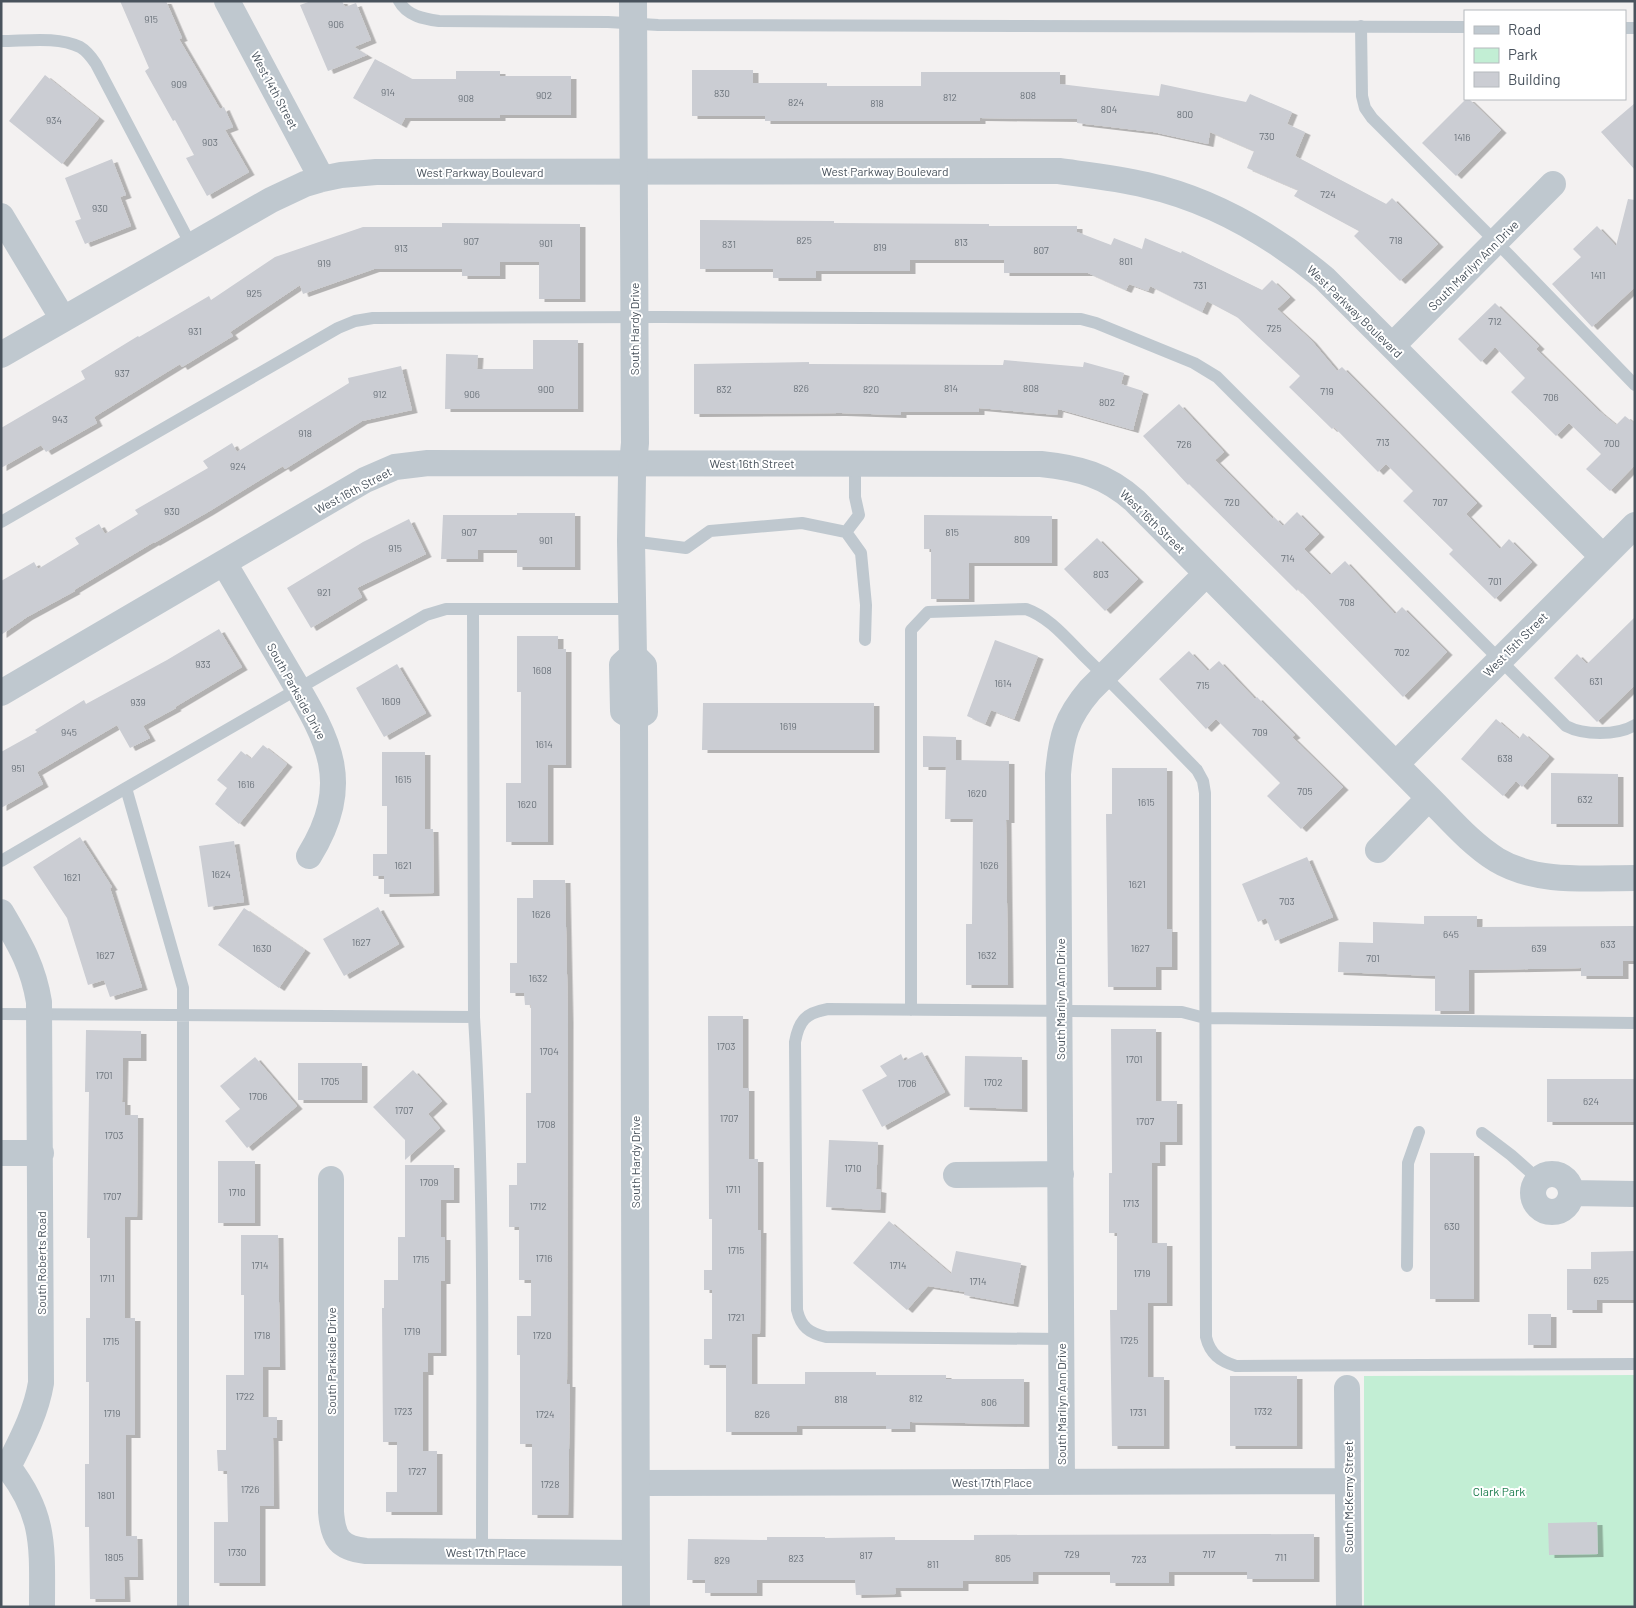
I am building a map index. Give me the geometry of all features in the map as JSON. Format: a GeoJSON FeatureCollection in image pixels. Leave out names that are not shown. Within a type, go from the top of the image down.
{"type":"FeatureCollection","features":[{"type":"Feature","properties":{"kind":"street","name":"West 14th Street"},"geometry":{"type":"LineString","coordinates":[[227,1],[322,179]]}},
{"type":"Feature","properties":{"kind":"street","name":"South Hardy Drive"},"geometry":{"type":"LineString","coordinates":[[633,12],[635,443],[630,541],[634,656],[623,665],[624,711],[634,717],[636,1607]]}},
{"type":"Feature","properties":{"kind":"street","name":"West Parkway Boulevard"},"geometry":{"type":"LineString","coordinates":[[1,355],[271,200],[305,184],[322,179],[360,173],[634,171],[1059,172],[1119,179],[1147,185],[1204,204],[1248,225],[1280,245],[1324,278],[1603,557]]}},
{"type":"Feature","properties":{"kind":"street","name":"South Marilyn Ann Drive"},"geometry":{"type":"LineString","coordinates":[[1392,346],[1553,184]]}},
{"type":"Feature","properties":{"kind":"street"},"geometry":{"type":"LineString","coordinates":[[1,216],[63,319]]}},
{"type":"Feature","properties":{"kind":"street","name":"West 16th Street"},"geometry":{"type":"LineString","coordinates":[[1,693],[366,480],[395,468],[428,463],[1041,464],[1083,470],[1104,478],[1122,489],[1429,798],[1481,848],[1496,859],[1525,872],[1556,878],[1635,878]]}},
{"type":"Feature","properties":{"kind":"street","name":"West 15th Street"},"geometry":{"type":"LineString","coordinates":[[1396,764],[1635,525]]}},
{"type":"Feature","properties":{"kind":"street","name":"South Parkside Drive"},"geometry":{"type":"LineString","coordinates":[[224,563],[326,742],[333,780],[332,800],[328,818],[309,856]]}},
{"type":"Feature","properties":{"kind":"street","name":"South Marilyn Ann Drive"},"geometry":{"type":"LineString","coordinates":[[1062,1482],[1058,774],[1063,738],[1069,719],[1079,703],[1206,574]]}},
{"type":"Feature","properties":{"kind":"street"},"geometry":{"type":"LineString","coordinates":[[1378,850],[1429,798]]}},
{"type":"Feature","properties":{"kind":"street","name":"South Roberts Road"},"geometry":{"type":"LineString","coordinates":[[1,912],[26,955],[32,970],[40,1014],[41,1382],[39,1399],[26,1431],[5,1464],[22,1485],[39,1527],[42,1547],[42,1607]]}},
{"type":"Feature","properties":{"kind":"street"},"geometry":{"type":"LineString","coordinates":[[1,1153],[41,1154]]}},
{"type":"Feature","properties":{"kind":"street"},"geometry":{"type":"LineString","coordinates":[[956,1175],[1061,1174]]}},
{"type":"Feature","properties":{"kind":"street","name":"South Parkside Drive"},"geometry":{"type":"LineString","coordinates":[[331,1179],[331,1512],[334,1532],[339,1541]]}},
{"type":"Feature","properties":{"kind":"street"},"geometry":{"type":"LineString","coordinates":[[1538,1179],[1533,1190],[1533,1196],[1535,1203],[1544,1211],[1557,1212],[1563,1209],[1570,1200],[1572,1193],[1635,1194]]}},
{"type":"Feature","properties":{"kind":"street","name":"South McKemy Street"},"geometry":{"type":"LineString","coordinates":[[1347,1388],[1349,1607]]}},
{"type":"Feature","properties":{"kind":"street","name":"West 17th Place"},"geometry":{"type":"LineString","coordinates":[[636,1483],[1348,1481]]}},
{"type":"Feature","properties":{"kind":"street","name":"West 17th Place"},"geometry":{"type":"LineString","coordinates":[[339,1541],[347,1547],[366,1551],[636,1553]]}},
{"type":"Feature","properties":{"kind":"lane"},"geometry":{"type":"LineString","coordinates":[[399,1],[410,13],[439,21],[608,22],[633,12],[658,25],[1464,27]]}},
{"type":"Feature","properties":{"kind":"lane"},"geometry":{"type":"LineString","coordinates":[[1361,26],[1362,96],[1365,108],[1372,118],[1635,385]]}},
{"type":"Feature","properties":{"kind":"lane"},"geometry":{"type":"LineString","coordinates":[[1,41],[56,41],[69,43],[89,54],[191,245]]}},
{"type":"Feature","properties":{"kind":"lane"},"geometry":{"type":"LineString","coordinates":[[1,522],[338,328],[355,321],[373,318],[634,317],[1081,319],[1096,323],[1194,363],[1217,377],[1560,721],[1580,732],[1616,732],[1635,725]]}},
{"type":"Feature","properties":{"kind":"lane"},"geometry":{"type":"LineString","coordinates":[[846,532],[859,516],[855,497],[855,464]]}},
{"type":"Feature","properties":{"kind":"lane"},"geometry":{"type":"LineString","coordinates":[[630,541],[664,547],[686,548],[710,531],[802,523],[846,532],[861,553],[866,605],[865,640]]}},
{"type":"Feature","properties":{"kind":"lane"},"geometry":{"type":"LineString","coordinates":[[1,861],[426,615],[446,609],[633,609]]}},
{"type":"Feature","properties":{"kind":"lane"},"geometry":{"type":"LineString","coordinates":[[473,609],[474,1017],[480,1162],[482,1552]]}},
{"type":"Feature","properties":{"kind":"lane"},"geometry":{"type":"LineString","coordinates":[[911,1010],[911,630],[928,612],[1026,609],[1037,613],[1047,620],[1197,770],[1203,781],[1206,793],[1206,1337],[1208,1348],[1224,1362],[1236,1366],[1635,1364]]}},
{"type":"Feature","properties":{"kind":"lane"},"geometry":{"type":"LineString","coordinates":[[126,788],[183,988],[182,1607]]}},
{"type":"Feature","properties":{"kind":"lane"},"geometry":{"type":"LineString","coordinates":[[1061,1339],[826,1337],[805,1329],[800,1321],[797,1310],[795,1042],[797,1030],[804,1018],[815,1012],[828,1009],[1182,1012],[1205,1018],[1635,1023]]}},
{"type":"Feature","properties":{"kind":"lane"},"geometry":{"type":"LineString","coordinates":[[1,1014],[474,1017]]}},
{"type":"Feature","properties":{"kind":"lane"},"geometry":{"type":"LineString","coordinates":[[1408,1266],[1408,1163],[1419,1132]]}},
{"type":"Feature","properties":{"kind":"lane"},"geometry":{"type":"LineString","coordinates":[[1482,1133],[1512,1155],[1538,1179]]}},
{"type":"Feature","properties":{"kind":"green space","name":"Clark Park"},"geometry":{"type":"Polygon","coordinates":[[[1635,1375],[1635,1607],[1364,1607],[1364,1376],[1635,1375]]]}},
{"type":"Feature","properties":{"kind":"building"},"geometry":{"type":"Polygon","coordinates":[[[120,1],[166,1],[182,38],[179,39],[220,109],[224,107],[233,127],[225,130],[249,172],[207,196],[186,158],[194,155],[145,71],[149,68],[120,1]]]}},
{"type":"Feature","properties":{"kind":"building"},"geometry":{"type":"Polygon","coordinates":[[[311,1],[342,1],[345,7],[356,3],[371,40],[354,47],[367,55],[328,71],[300,5],[311,1]]]}},
{"type":"Feature","properties":{"kind":"building"},"geometry":{"type":"Polygon","coordinates":[[[375,59],[412,79],[456,79],[456,71],[500,71],[500,76],[571,76],[571,115],[500,115],[500,118],[405,118],[401,125],[353,98],[375,59]]]}},
{"type":"Feature","properties":{"kind":"building"},"geometry":{"type":"Polygon","coordinates":[[[692,70],[753,70],[753,83],[827,83],[827,86],[921,86],[921,72],[1060,72],[1060,84],[1159,96],[1161,84],[1246,102],[1250,94],[1292,112],[1287,124],[1305,132],[1295,156],[1386,204],[1392,198],[1438,244],[1400,281],[1354,236],[1359,231],[1294,196],[1298,190],[1247,168],[1254,151],[1210,132],[1208,144],[1153,132],[1077,123],[1077,119],[980,118],[980,121],[765,121],[765,116],[692,116],[692,70]]]}},
{"type":"Feature","properties":{"kind":"building"},"geometry":{"type":"Polygon","coordinates":[[[45,75],[99,118],[62,164],[9,121],[45,75]]]}},
{"type":"Feature","properties":{"kind":"building"},"geometry":{"type":"Polygon","coordinates":[[[1465,100],[1470,100],[1501,130],[1456,176],[1422,143],[1465,100]]]}},
{"type":"Feature","properties":{"kind":"building"},"geometry":{"type":"Polygon","coordinates":[[[1635,103],[1635,170],[1601,132],[1635,103]]]}},
{"type":"Feature","properties":{"kind":"building"},"geometry":{"type":"Polygon","coordinates":[[[112,159],[126,195],[120,197],[131,226],[85,244],[75,221],[81,219],[65,178],[112,159]]]}},
{"type":"Feature","properties":{"kind":"building"},"geometry":{"type":"Polygon","coordinates":[[[1628,199],[1635,200],[1635,287],[1592,327],[1552,284],[1581,257],[1573,249],[1597,226],[1616,246],[1628,199]]]}},
{"type":"Feature","properties":{"kind":"building"},"geometry":{"type":"Polygon","coordinates":[[[700,220],[1077,226],[1077,232],[1111,245],[1114,238],[1142,249],[1145,238],[1181,253],[1182,251],[1262,290],[1272,280],[1290,297],[1277,309],[1311,340],[1337,371],[1342,367],[1477,503],[1466,514],[1500,549],[1509,539],[1532,562],[1495,599],[1449,554],[1453,550],[1403,501],[1413,491],[1386,464],[1378,472],[1334,427],[1332,429],[1289,387],[1300,376],[1237,317],[1207,301],[1202,312],[1150,286],[1148,291],[1129,284],[1126,290],[1088,273],[1004,273],[1004,260],[910,260],[910,271],[816,271],[816,278],[773,278],[773,269],[700,269],[700,220]]]}},
{"type":"Feature","properties":{"kind":"building"},"geometry":{"type":"Polygon","coordinates":[[[442,223],[580,224],[580,299],[539,299],[539,262],[500,262],[500,276],[462,276],[462,269],[374,269],[303,294],[300,285],[230,332],[233,336],[182,367],[180,364],[94,417],[97,423],[46,452],[41,445],[1,468],[1,428],[85,379],[81,371],[209,296],[211,300],[275,257],[363,227],[442,227],[442,223]]]}},
{"type":"Feature","properties":{"kind":"building"},"geometry":{"type":"Polygon","coordinates":[[[1495,303],[1539,346],[1536,349],[1599,411],[1616,425],[1625,416],[1635,424],[1635,465],[1610,491],[1586,469],[1601,454],[1569,423],[1556,436],[1511,392],[1525,378],[1495,347],[1481,362],[1458,339],[1495,303]]]}},
{"type":"Feature","properties":{"kind":"building"},"geometry":{"type":"Polygon","coordinates":[[[533,340],[578,340],[578,409],[445,409],[446,354],[478,355],[477,369],[533,369],[533,340]]]}},
{"type":"Feature","properties":{"kind":"building"},"geometry":{"type":"Polygon","coordinates":[[[1004,360],[1083,367],[1084,362],[1124,373],[1121,384],[1143,391],[1133,430],[1058,409],[1057,415],[979,408],[979,412],[901,412],[901,415],[841,413],[694,414],[694,364],[809,362],[809,364],[1003,365],[1004,360]]]}},
{"type":"Feature","properties":{"kind":"building"},"geometry":{"type":"Polygon","coordinates":[[[401,366],[412,410],[362,421],[285,469],[283,466],[75,591],[27,617],[1,635],[1,581],[34,562],[38,569],[79,544],[75,538],[99,524],[105,534],[138,514],[135,510],[208,468],[203,461],[232,443],[237,452],[349,383],[348,378],[401,366]]]}},
{"type":"Feature","properties":{"kind":"building"},"geometry":{"type":"Polygon","coordinates":[[[1179,404],[1224,452],[1215,460],[1273,519],[1274,517],[1283,526],[1297,512],[1319,534],[1304,549],[1330,575],[1345,561],[1395,614],[1402,607],[1447,652],[1403,697],[1298,589],[1297,591],[1188,485],[1143,436],[1179,404]]]}},
{"type":"Feature","properties":{"kind":"building"},"geometry":{"type":"Polygon","coordinates":[[[517,513],[575,513],[575,567],[517,567],[517,550],[478,550],[478,559],[441,559],[443,515],[517,515],[517,513]]]}},
{"type":"Feature","properties":{"kind":"building"},"geometry":{"type":"Polygon","coordinates":[[[924,515],[1052,516],[1052,563],[969,563],[969,599],[931,599],[931,549],[924,549],[924,515]]]}},
{"type":"Feature","properties":{"kind":"building"},"geometry":{"type":"Polygon","coordinates":[[[409,519],[426,554],[357,588],[362,597],[311,628],[287,588],[363,542],[409,519]]]}},
{"type":"Feature","properties":{"kind":"building"},"geometry":{"type":"Polygon","coordinates":[[[1097,538],[1138,579],[1105,611],[1064,569],[1097,538]]]}},
{"type":"Feature","properties":{"kind":"building"},"geometry":{"type":"Polygon","coordinates":[[[1635,617],[1635,685],[1597,722],[1554,678],[1577,654],[1587,664],[1635,617]]]}},
{"type":"Feature","properties":{"kind":"building"},"geometry":{"type":"Polygon","coordinates":[[[219,629],[242,667],[143,726],[150,738],[130,748],[117,725],[37,772],[43,784],[1,808],[1,752],[37,732],[35,730],[84,700],[86,704],[219,629]]]}},
{"type":"Feature","properties":{"kind":"building"},"geometry":{"type":"Polygon","coordinates":[[[517,636],[558,636],[558,649],[566,649],[566,765],[548,765],[548,842],[506,842],[506,783],[521,783],[521,692],[517,692],[517,636]]]}},
{"type":"Feature","properties":{"kind":"building"},"geometry":{"type":"Polygon","coordinates":[[[995,640],[1038,656],[1014,719],[991,710],[985,724],[967,716],[995,640]]]}},
{"type":"Feature","properties":{"kind":"building"},"geometry":{"type":"Polygon","coordinates":[[[1189,651],[1208,671],[1219,661],[1255,699],[1257,697],[1295,735],[1292,737],[1343,787],[1301,829],[1267,796],[1280,783],[1216,719],[1206,729],[1159,679],[1189,651]]]}},
{"type":"Feature","properties":{"kind":"building"},"geometry":{"type":"Polygon","coordinates":[[[397,664],[426,713],[384,737],[356,688],[397,664]]]}},
{"type":"Feature","properties":{"kind":"building"},"geometry":{"type":"Polygon","coordinates":[[[703,703],[874,703],[874,750],[702,750],[703,703]]]}},
{"type":"Feature","properties":{"kind":"building"},"geometry":{"type":"Polygon","coordinates":[[[1496,719],[1519,739],[1523,733],[1549,756],[1522,787],[1516,781],[1503,796],[1461,759],[1496,719]]]}},
{"type":"Feature","properties":{"kind":"building"},"geometry":{"type":"Polygon","coordinates":[[[923,736],[956,737],[956,760],[1009,761],[1009,820],[1006,820],[1008,985],[966,985],[966,924],[972,924],[973,819],[945,819],[946,767],[923,767],[923,736]]]}},
{"type":"Feature","properties":{"kind":"building"},"geometry":{"type":"Polygon","coordinates":[[[263,745],[287,764],[239,824],[215,804],[227,788],[217,780],[241,751],[251,759],[263,745]]]}},
{"type":"Feature","properties":{"kind":"building"},"geometry":{"type":"Polygon","coordinates":[[[382,752],[425,752],[425,829],[433,829],[434,893],[384,894],[384,876],[373,876],[373,854],[387,854],[387,806],[382,806],[382,752]]]}},
{"type":"Feature","properties":{"kind":"building"},"geometry":{"type":"Polygon","coordinates":[[[1112,768],[1167,768],[1167,929],[1172,929],[1172,967],[1156,967],[1156,987],[1108,987],[1106,814],[1112,814],[1112,768]]]}},
{"type":"Feature","properties":{"kind":"building"},"geometry":{"type":"Polygon","coordinates":[[[1551,773],[1618,774],[1618,824],[1551,824],[1551,773]]]}},
{"type":"Feature","properties":{"kind":"building"},"geometry":{"type":"Polygon","coordinates":[[[80,837],[112,887],[110,888],[142,987],[110,997],[104,980],[88,985],[67,918],[33,867],[80,837]]]}},
{"type":"Feature","properties":{"kind":"building"},"geometry":{"type":"Polygon","coordinates":[[[234,841],[244,902],[208,907],[199,846],[234,841]]]}},
{"type":"Feature","properties":{"kind":"building"},"geometry":{"type":"Polygon","coordinates":[[[1307,857],[1333,917],[1275,941],[1266,918],[1258,922],[1242,884],[1307,857]]]}},
{"type":"Feature","properties":{"kind":"building"},"geometry":{"type":"Polygon","coordinates":[[[533,880],[565,880],[568,1020],[567,1384],[570,1384],[568,1515],[532,1515],[532,1444],[520,1444],[520,1355],[517,1355],[517,1316],[531,1316],[531,1280],[519,1280],[519,1227],[509,1227],[509,1185],[517,1185],[517,1163],[526,1163],[526,1093],[531,1093],[531,1005],[525,1005],[524,993],[510,993],[510,963],[517,963],[517,898],[533,898],[533,880]]]}},
{"type":"Feature","properties":{"kind":"building"},"geometry":{"type":"Polygon","coordinates":[[[378,907],[399,944],[344,976],[323,939],[378,907]]]}},
{"type":"Feature","properties":{"kind":"building"},"geometry":{"type":"Polygon","coordinates":[[[244,908],[305,950],[279,988],[218,945],[244,908]]]}},
{"type":"Feature","properties":{"kind":"building"},"geometry":{"type":"Polygon","coordinates":[[[1424,916],[1477,916],[1477,927],[1635,926],[1635,961],[1623,961],[1623,976],[1581,976],[1581,968],[1469,970],[1469,1011],[1435,1011],[1435,976],[1338,972],[1339,942],[1373,943],[1373,922],[1424,924],[1424,916]]]}},
{"type":"Feature","properties":{"kind":"building"},"geometry":{"type":"Polygon","coordinates":[[[708,1016],[743,1016],[743,1088],[749,1088],[749,1159],[758,1159],[758,1230],[761,1230],[760,1334],[752,1334],[752,1384],[805,1384],[805,1372],[876,1372],[876,1375],[946,1375],[946,1379],[1024,1379],[1024,1424],[910,1422],[910,1429],[886,1429],[886,1426],[797,1426],[797,1432],[726,1432],[726,1365],[704,1365],[704,1339],[712,1339],[712,1290],[704,1290],[704,1270],[712,1270],[712,1219],[709,1219],[708,1016]]]}},
{"type":"Feature","properties":{"kind":"building"},"geometry":{"type":"Polygon","coordinates":[[[1111,1029],[1156,1029],[1156,1101],[1177,1101],[1177,1142],[1160,1142],[1160,1163],[1152,1163],[1152,1243],[1167,1243],[1167,1303],[1148,1303],[1148,1377],[1164,1377],[1164,1446],[1112,1446],[1110,1310],[1117,1310],[1117,1233],[1109,1233],[1109,1173],[1112,1173],[1111,1029]]]}},
{"type":"Feature","properties":{"kind":"building"},"geometry":{"type":"Polygon","coordinates":[[[86,1030],[141,1031],[141,1058],[123,1058],[122,1102],[125,1102],[125,1115],[138,1115],[137,1217],[125,1217],[125,1318],[135,1318],[135,1435],[126,1435],[126,1536],[137,1536],[138,1577],[124,1577],[125,1599],[90,1599],[89,1527],[85,1527],[85,1464],[89,1464],[89,1382],[86,1382],[86,1318],[90,1318],[90,1238],[87,1238],[89,1092],[85,1092],[86,1030]]]}},
{"type":"Feature","properties":{"kind":"building"},"geometry":{"type":"Polygon","coordinates":[[[922,1052],[945,1092],[882,1127],[862,1090],[887,1076],[880,1066],[901,1054],[904,1061],[922,1052]]]}},
{"type":"Feature","properties":{"kind":"building"},"geometry":{"type":"Polygon","coordinates":[[[965,1056],[1022,1057],[1022,1109],[964,1107],[965,1056]]]}},
{"type":"Feature","properties":{"kind":"building"},"geometry":{"type":"Polygon","coordinates":[[[255,1057],[297,1106],[247,1148],[225,1121],[240,1109],[220,1086],[255,1057]]]}},
{"type":"Feature","properties":{"kind":"building"},"geometry":{"type":"Polygon","coordinates":[[[298,1063],[362,1063],[362,1100],[298,1100],[298,1063]]]}},
{"type":"Feature","properties":{"kind":"building"},"geometry":{"type":"Polygon","coordinates":[[[413,1070],[442,1101],[428,1114],[440,1128],[405,1160],[405,1140],[373,1107],[413,1070]]]}},
{"type":"Feature","properties":{"kind":"building"},"geometry":{"type":"Polygon","coordinates":[[[1547,1079],[1635,1079],[1635,1122],[1547,1122],[1547,1079]]]}},
{"type":"Feature","properties":{"kind":"building"},"geometry":{"type":"Polygon","coordinates":[[[829,1140],[878,1142],[876,1189],[881,1190],[880,1210],[826,1207],[829,1140]]]}},
{"type":"Feature","properties":{"kind":"building"},"geometry":{"type":"Polygon","coordinates":[[[1430,1153],[1474,1153],[1474,1299],[1430,1299],[1430,1153]]]}},
{"type":"Feature","properties":{"kind":"building"},"geometry":{"type":"Polygon","coordinates":[[[218,1161],[255,1161],[255,1223],[218,1223],[218,1161]]]}},
{"type":"Feature","properties":{"kind":"building"},"geometry":{"type":"Polygon","coordinates":[[[405,1165],[454,1165],[454,1200],[441,1200],[441,1237],[445,1237],[445,1281],[441,1281],[441,1353],[428,1353],[428,1372],[423,1372],[423,1451],[437,1451],[437,1512],[386,1512],[386,1492],[397,1492],[397,1442],[383,1442],[382,1308],[384,1308],[384,1280],[398,1280],[398,1237],[405,1237],[405,1165]]]}},
{"type":"Feature","properties":{"kind":"building"},"geometry":{"type":"Polygon","coordinates":[[[889,1221],[951,1274],[956,1251],[1021,1263],[1013,1304],[964,1295],[965,1292],[928,1286],[907,1310],[853,1263],[889,1221]]]}},
{"type":"Feature","properties":{"kind":"building"},"geometry":{"type":"Polygon","coordinates":[[[241,1235],[278,1235],[280,1367],[263,1367],[263,1417],[277,1417],[277,1438],[273,1438],[274,1506],[260,1506],[260,1583],[214,1583],[214,1522],[228,1522],[227,1471],[218,1471],[217,1450],[226,1450],[226,1375],[244,1375],[244,1295],[241,1295],[241,1235]]]}},
{"type":"Feature","properties":{"kind":"building"},"geometry":{"type":"Polygon","coordinates":[[[1635,1251],[1635,1300],[1597,1300],[1597,1310],[1567,1310],[1567,1269],[1591,1269],[1591,1252],[1635,1251]]]}},
{"type":"Feature","properties":{"kind":"building"},"geometry":{"type":"Polygon","coordinates":[[[1528,1314],[1551,1314],[1551,1345],[1528,1345],[1528,1314]]]}},
{"type":"Feature","properties":{"kind":"building"},"geometry":{"type":"Polygon","coordinates":[[[1230,1376],[1297,1376],[1297,1446],[1230,1446],[1230,1376]]]}},
{"type":"Feature","properties":{"kind":"building"},"geometry":{"type":"Polygon","coordinates":[[[1597,1522],[1598,1554],[1549,1555],[1548,1523],[1597,1522]]]}},
{"type":"Feature","properties":{"kind":"building"},"geometry":{"type":"Polygon","coordinates":[[[1314,1534],[1314,1579],[1247,1579],[1247,1572],[1169,1572],[1169,1583],[1110,1583],[1110,1572],[1033,1572],[1033,1581],[963,1581],[963,1588],[895,1588],[896,1594],[856,1595],[855,1580],[757,1580],[757,1593],[705,1593],[705,1580],[687,1580],[688,1539],[767,1540],[767,1537],[895,1537],[895,1540],[974,1540],[974,1535],[1314,1534]]]}}]}
